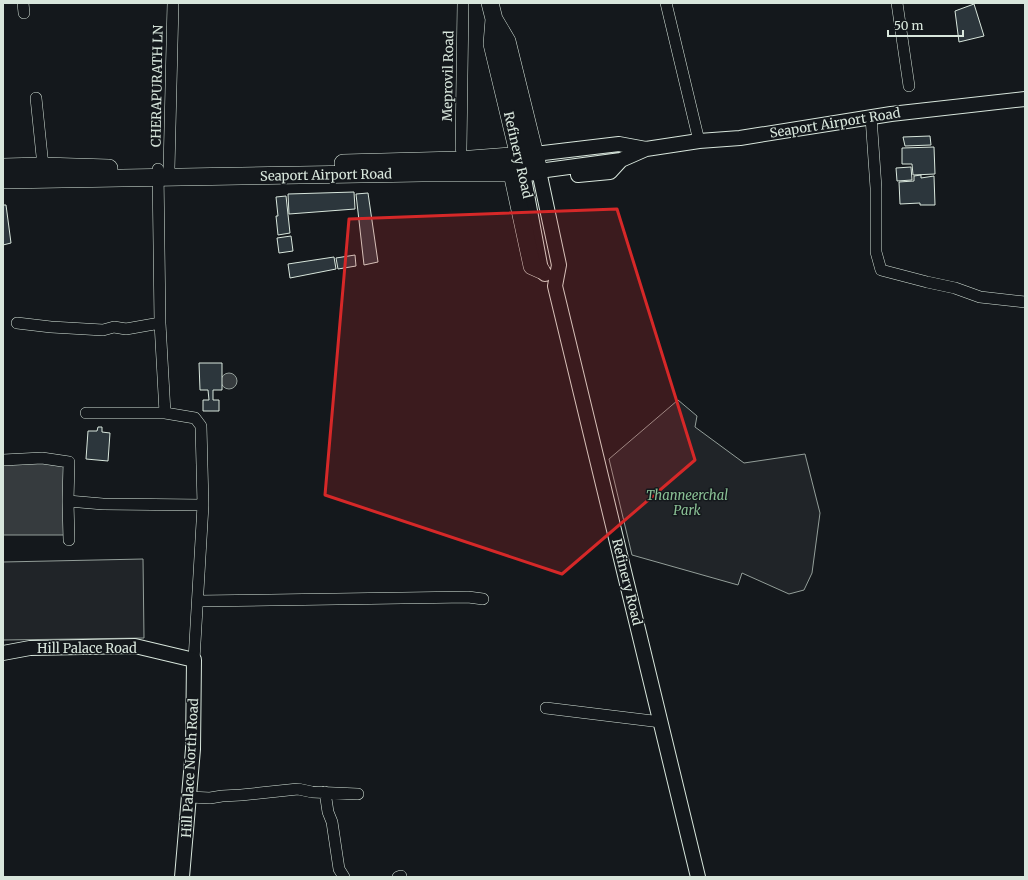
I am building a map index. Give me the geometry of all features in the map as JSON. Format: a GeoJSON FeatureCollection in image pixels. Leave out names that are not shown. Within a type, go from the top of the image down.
{"type":"FeatureCollection","features":[{"type":"Feature","properties":{"kind":"highway","name":"Refinery Road"},"geometry":{"type":"LineString","coordinates":[[492,11],[507,41],[529,163]]}},
{"type":"Feature","properties":{"kind":"highway","name":"Refinery Road"},"geometry":{"type":"LineString","coordinates":[[492,11],[492,44],[529,163]]}},
{"type":"Feature","properties":{"kind":"highway"},"geometry":{"type":"LineString","coordinates":[[422,161],[449,150],[461,149],[529,163],[532,266],[541,270]]}},
{"type":"Feature","properties":{"kind":"highway","name":"Seaport Airport Road"},"geometry":{"type":"LineString","coordinates":[[3,180],[422,161],[529,163]]}},
{"type":"Feature","properties":{"kind":"highway","name":"Seaport Airport Road"},"geometry":{"type":"LineString","coordinates":[[3,167],[43,166],[162,172],[422,173],[529,163]]}},
{"type":"Feature","properties":{"kind":"main road","name":"Seaport Airport Road"},"geometry":{"type":"LineString","coordinates":[[529,163],[621,160],[646,149],[699,141],[740,138],[871,117],[1025,99]]}},
{"type":"Feature","properties":{"kind":"main road","name":"Seaport Airport Road"},"geometry":{"type":"LineString","coordinates":[[529,163],[618,144],[646,149]]}},
{"type":"Feature","properties":{"kind":"main road","name":"Refinery Road"},"geometry":{"type":"LineString","coordinates":[[529,163],[559,265],[555,286],[698,877]]}},
{"type":"Feature","properties":{"kind":"main road","name":"Refinery Road"},"geometry":{"type":"LineString","coordinates":[[541,270],[555,286]]}},
{"type":"Feature","properties":{"kind":"main road","name":"Hill Palace Road"},"geometry":{"type":"LineString","coordinates":[[3,653],[30,648],[135,646],[194,660]]}},
{"type":"Feature","properties":{"kind":"main road","name":"Hill Palace North Road"},"geometry":{"type":"LineString","coordinates":[[182,877],[193,749],[194,660]]}},
{"type":"Feature","properties":{"kind":"street","name":"CHERAPURATH LN"},"geometry":{"type":"LineString","coordinates":[[165,413],[160,323],[162,172],[173,3]]}},
{"type":"Feature","properties":{"kind":"street","name":"Meprovil Road"},"geometry":{"type":"LineString","coordinates":[[461,149],[463,3]]}},
{"type":"Feature","properties":{"kind":"street"},"geometry":{"type":"LineString","coordinates":[[666,3],[699,141]]}},
{"type":"Feature","properties":{"kind":"street"},"geometry":{"type":"LineString","coordinates":[[897,3],[909,86]]}},
{"type":"Feature","properties":{"kind":"street"},"geometry":{"type":"LineString","coordinates":[[36,98],[43,166]]}},
{"type":"Feature","properties":{"kind":"street"},"geometry":{"type":"LineString","coordinates":[[871,117],[876,188],[876,252],[880,270],[955,288],[980,297],[1025,302]]}},
{"type":"Feature","properties":{"kind":"street"},"geometry":{"type":"LineString","coordinates":[[17,323],[51,328],[103,330],[114,328],[126,329],[160,323]]}},
{"type":"Feature","properties":{"kind":"street"},"geometry":{"type":"LineString","coordinates":[[86,413],[165,413],[195,418],[201,426],[203,505],[194,660]]}},
{"type":"Feature","properties":{"kind":"street"},"geometry":{"type":"LineString","coordinates":[[3,460],[42,458],[69,462],[69,540]]}},
{"type":"Feature","properties":{"kind":"street"},"geometry":{"type":"LineString","coordinates":[[68,501],[103,504],[203,505]]}},
{"type":"Feature","properties":{"kind":"street"},"geometry":{"type":"LineString","coordinates":[[198,601],[468,597],[483,599]]}},
{"type":"Feature","properties":{"kind":"street"},"geometry":{"type":"LineString","coordinates":[[546,708],[661,722]]}},
{"type":"Feature","properties":{"kind":"street"},"geometry":{"type":"LineString","coordinates":[[189,797],[210,798],[298,790],[358,794]]}},
{"type":"Feature","properties":{"kind":"street"},"geometry":{"type":"LineString","coordinates":[[325,792],[328,812],[332,822],[339,869],[344,877]]}},
{"type":"Feature","properties":{"kind":"highlighted area"},"geometry":{"type":"Polygon","coordinates":[[[617,209],[695,460],[562,574],[325,495],[349,219],[617,209]]]}},
{"type":"Feature","properties":{"kind":"green space","name":"Thanneerchal Park"},"geometry":{"type":"Polygon","coordinates":[[[678,400],[697,416],[695,427],[744,463],[805,454],[820,513],[812,573],[804,590],[789,594],[742,573],[738,585],[632,555],[609,459],[678,400]]]}},
{"type":"Feature","properties":{"kind":"green space"},"geometry":{"type":"Polygon","coordinates":[[[143,559],[144,638],[3,640],[3,562],[143,559]]]}},
{"type":"Feature","properties":{"kind":"shaded area"},"geometry":{"type":"Polygon","coordinates":[[[226,373],[232,373],[237,378],[235,387],[232,389],[226,389],[221,384],[221,378],[226,373]]]}},
{"type":"Feature","properties":{"kind":"shaded area"},"geometry":{"type":"Polygon","coordinates":[[[3,458],[64,464],[68,535],[3,535],[3,458]]]}},
{"type":"Feature","properties":{"kind":"building"},"geometry":{"type":"Polygon","coordinates":[[[974,4],[984,36],[959,42],[955,11],[974,4]]]}},
{"type":"Feature","properties":{"kind":"building"},"geometry":{"type":"Polygon","coordinates":[[[930,136],[931,145],[905,146],[903,137],[930,136]]]}},
{"type":"Feature","properties":{"kind":"building"},"geometry":{"type":"Polygon","coordinates":[[[934,147],[935,174],[913,175],[912,164],[902,164],[902,148],[934,147]]]}},
{"type":"Feature","properties":{"kind":"building"},"geometry":{"type":"Polygon","coordinates":[[[911,167],[912,180],[897,181],[896,168],[911,167]]]}},
{"type":"Feature","properties":{"kind":"building"},"geometry":{"type":"Polygon","coordinates":[[[921,175],[921,178],[934,176],[935,205],[920,205],[920,203],[900,204],[899,182],[914,181],[914,176],[921,175]]]}},
{"type":"Feature","properties":{"kind":"building"},"geometry":{"type":"Polygon","coordinates":[[[354,192],[355,209],[289,214],[288,194],[354,192]]]}},
{"type":"Feature","properties":{"kind":"building"},"geometry":{"type":"Polygon","coordinates":[[[368,193],[378,262],[364,265],[356,194],[368,193]]]}},
{"type":"Feature","properties":{"kind":"building"},"geometry":{"type":"Polygon","coordinates":[[[286,196],[290,233],[278,235],[276,197],[286,196]]]}},
{"type":"Feature","properties":{"kind":"building"},"geometry":{"type":"Polygon","coordinates":[[[3,205],[6,205],[11,243],[3,245],[3,205]]]}},
{"type":"Feature","properties":{"kind":"building"},"geometry":{"type":"Polygon","coordinates":[[[291,236],[293,251],[279,253],[277,238],[291,236]]]}},
{"type":"Feature","properties":{"kind":"building"},"geometry":{"type":"Polygon","coordinates":[[[355,255],[356,266],[338,269],[336,258],[355,255]]]}},
{"type":"Feature","properties":{"kind":"building"},"geometry":{"type":"Polygon","coordinates":[[[334,257],[336,269],[290,278],[288,264],[334,257]]]}},
{"type":"Feature","properties":{"kind":"building"},"geometry":{"type":"Polygon","coordinates":[[[199,363],[222,363],[222,390],[213,390],[213,400],[219,400],[219,411],[203,411],[203,400],[209,400],[208,390],[200,390],[199,363]]]}},
{"type":"Feature","properties":{"kind":"building"},"geometry":{"type":"Polygon","coordinates":[[[98,427],[102,427],[102,432],[110,433],[108,461],[86,459],[88,431],[97,431],[98,427]]]}}]}
